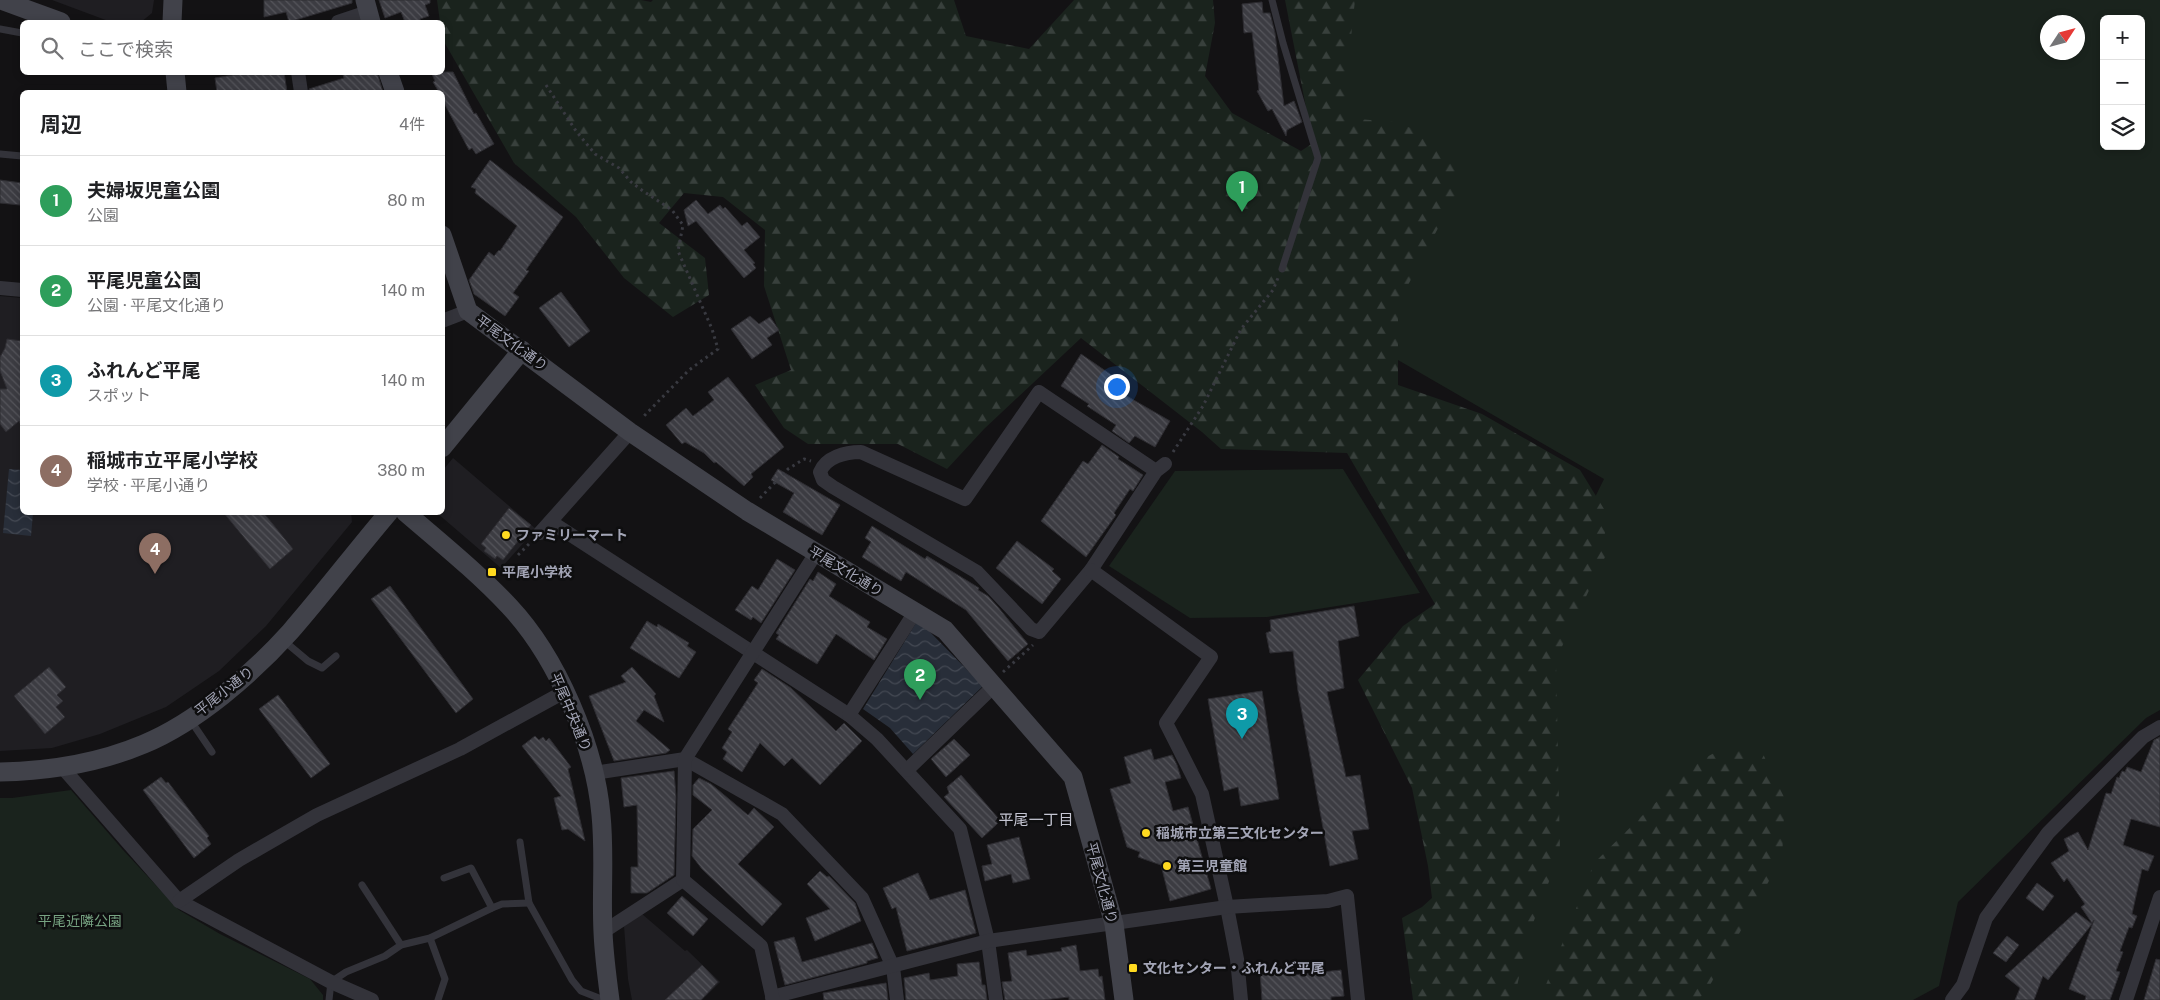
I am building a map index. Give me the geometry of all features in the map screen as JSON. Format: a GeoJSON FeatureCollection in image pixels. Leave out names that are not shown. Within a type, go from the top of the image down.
{"type":"FeatureCollection","features":[{"type":"Feature","properties":{"kind":"street"},"geometry":{"type":"LineString","coordinates":[[1,0],[52,20]]}},
{"type":"Feature","properties":{"kind":"street"},"geometry":{"type":"LineString","coordinates":[[172,20],[173,0]]}},
{"type":"Feature","properties":{"kind":"street"},"geometry":{"type":"LineString","coordinates":[[343,20],[368,11]]}},
{"type":"Feature","properties":{"kind":"street"},"geometry":{"type":"LineString","coordinates":[[175,75],[177,90]]}},
{"type":"Feature","properties":{"kind":"street"},"geometry":{"type":"LineString","coordinates":[[298,75],[301,90]]}},
{"type":"Feature","properties":{"kind":"street"},"geometry":{"type":"LineString","coordinates":[[389,75],[394,90]]}},
{"type":"Feature","properties":{"kind":"street","name":"平尾文化通り"},"geometry":{"type":"LineString","coordinates":[[445,244],[468,312],[522,350],[630,432],[747,511],[945,630],[1073,778],[1114,924],[1124,1000]]}},
{"type":"Feature","properties":{"kind":"street"},"geometry":{"type":"LineString","coordinates":[[0,288],[20,290]]}},
{"type":"Feature","properties":{"kind":"street"},"geometry":{"type":"LineString","coordinates":[[445,320],[468,312]]}},
{"type":"Feature","properties":{"kind":"street"},"geometry":{"type":"LineString","coordinates":[[445,444],[522,350]]}},
{"type":"Feature","properties":{"kind":"street"},"geometry":{"type":"LineString","coordinates":[[1039,392],[1161,467],[1091,570],[1039,632],[1031,629],[977,572],[833,487],[823,480],[820,472],[823,464],[835,457],[850,452],[861,452],[965,498],[1039,392]]}},
{"type":"Feature","properties":{"kind":"street"},"geometry":{"type":"LineString","coordinates":[[540,533],[630,432]]}},
{"type":"Feature","properties":{"kind":"street","name":"平尾小通り"},"geometry":{"type":"LineString","coordinates":[[0,772],[62,768],[144,744],[178,726],[230,689],[260,663],[282,640],[386,515]]}},
{"type":"Feature","properties":{"kind":"street","name":"平尾中央通り"},"geometry":{"type":"LineString","coordinates":[[408,515],[471,569],[510,607],[555,672],[584,736],[594,773],[601,813],[604,863],[603,932],[610,1000]]}},
{"type":"Feature","properties":{"kind":"street"},"geometry":{"type":"LineString","coordinates":[[551,522],[849,715],[877,739],[906,770],[960,829],[988,941],[996,1000]]}},
{"type":"Feature","properties":{"kind":"street"},"geometry":{"type":"LineString","coordinates":[[683,880],[685,759],[816,553]]}},
{"type":"Feature","properties":{"kind":"street"},"geometry":{"type":"LineString","coordinates":[[1091,570],[1211,657],[1166,723],[1202,794],[1237,959],[1240,1000]]}},
{"type":"Feature","properties":{"kind":"street"},"geometry":{"type":"LineString","coordinates":[[849,715],[914,612]]}},
{"type":"Feature","properties":{"kind":"street"},"geometry":{"type":"LineString","coordinates":[[906,770],[992,684]]}},
{"type":"Feature","properties":{"kind":"street"},"geometry":{"type":"LineString","coordinates":[[179,901],[239,860],[317,815],[460,749],[564,692]]}},
{"type":"Feature","properties":{"kind":"street"},"geometry":{"type":"LineString","coordinates":[[1952,1000],[1963,985],[1986,918],[2048,834],[2143,738],[2160,727]]}},
{"type":"Feature","properties":{"kind":"street"},"geometry":{"type":"LineString","coordinates":[[594,773],[685,759],[782,814],[862,898],[893,967],[897,1000]]}},
{"type":"Feature","properties":{"kind":"street"},"geometry":{"type":"LineString","coordinates":[[62,768],[179,901],[331,982],[372,1000]]}},
{"type":"Feature","properties":{"kind":"street"},"geometry":{"type":"LineString","coordinates":[[683,880],[761,946],[773,998],[988,941],[1227,907],[1328,900],[1347,896],[1358,1000]]}},
{"type":"Feature","properties":{"kind":"street"},"geometry":{"type":"LineString","coordinates":[[603,932],[683,880]]}},
{"type":"Feature","properties":{"kind":"street"},"geometry":{"type":"LineString","coordinates":[[2126,1000],[2160,898]]}},
{"type":"Feature","properties":{"kind":"lane"},"geometry":{"type":"LineString","coordinates":[[1272,0],[1318,158],[1282,269]]}},
{"type":"Feature","properties":{"kind":"lane"},"geometry":{"type":"LineString","coordinates":[[0,29],[20,33]]}},
{"type":"Feature","properties":{"kind":"lane"},"geometry":{"type":"LineString","coordinates":[[0,154],[20,156]]}},
{"type":"Feature","properties":{"kind":"lane"},"geometry":{"type":"LineString","coordinates":[[282,640],[308,661],[322,668],[336,656]]}},
{"type":"Feature","properties":{"kind":"lane"},"geometry":{"type":"LineString","coordinates":[[189,718],[212,752]]}},
{"type":"Feature","properties":{"kind":"lane"},"geometry":{"type":"LineString","coordinates":[[520,842],[529,902],[572,980],[581,990],[604,1000]]}},
{"type":"Feature","properties":{"kind":"lane"},"geometry":{"type":"LineString","coordinates":[[444,878],[471,868],[492,908]]}},
{"type":"Feature","properties":{"kind":"lane"},"geometry":{"type":"LineString","coordinates":[[362,885],[401,945]]}},
{"type":"Feature","properties":{"kind":"lane"},"geometry":{"type":"LineString","coordinates":[[330,1000],[331,982],[346,972],[385,956],[401,945],[430,938],[502,904],[529,902]]}},
{"type":"Feature","properties":{"kind":"lane"},"geometry":{"type":"LineString","coordinates":[[430,938],[445,979],[438,1000]]}},
{"type":"Feature","properties":{"kind":"path"},"geometry":{"type":"LineString","coordinates":[[546,85],[576,131],[595,154],[619,168],[631,182],[672,210],[683,225],[678,251],[712,330],[718,349],[689,370],[665,393],[630,432]]}},
{"type":"Feature","properties":{"kind":"path"},"geometry":{"type":"LineString","coordinates":[[1161,467],[1203,406],[1241,330],[1273,290],[1282,269]]}},
{"type":"Feature","properties":{"kind":"path"},"geometry":{"type":"LineString","coordinates":[[747,511],[788,469],[804,459]]}},
{"type":"Feature","properties":{"kind":"path"},"geometry":{"type":"LineString","coordinates":[[992,684],[1038,641]]}},
{"type":"Feature","properties":{"kind":"shaded area"},"geometry":{"type":"Polygon","coordinates":[[[52,0],[154,0],[152,13],[143,20],[106,20],[52,0]]]}},
{"type":"Feature","properties":{"kind":"shaded area"},"geometry":{"type":"Polygon","coordinates":[[[0,296],[20,298],[20,515],[351,515],[352,522],[266,626],[219,671],[166,707],[100,734],[52,748],[0,751],[0,296]]]}},
{"type":"Feature","properties":{"kind":"shaded area"},"geometry":{"type":"Polygon","coordinates":[[[453,458],[536,529],[501,568],[439,515],[445,515],[445,468],[453,458]]]}},
{"type":"Feature","properties":{"kind":"shaded area"},"geometry":{"type":"Polygon","coordinates":[[[642,914],[685,951],[687,950],[720,982],[702,1000],[632,1000],[628,979],[624,926],[642,914]]]}},
{"type":"Feature","properties":{"kind":"green space"},"geometry":{"type":"Polygon","coordinates":[[[437,0],[641,0],[651,2],[653,0],[954,0],[966,36],[1029,49],[1074,0],[1213,0],[1215,23],[1205,76],[1232,113],[1301,151],[1313,143],[1285,0],[1355,0],[1345,94],[1346,118],[1394,122],[1423,132],[1459,157],[1455,196],[1398,304],[1398,385],[1482,414],[1580,470],[1604,509],[1606,555],[1556,659],[1560,853],[1528,936],[1514,1000],[1413,1000],[1402,918],[1422,907],[1432,898],[1428,866],[1412,788],[1358,680],[1403,626],[1435,604],[1347,453],[1221,449],[1202,432],[1081,338],[984,429],[947,469],[898,444],[808,444],[784,428],[755,385],[791,370],[764,286],[765,230],[723,197],[684,193],[659,223],[705,258],[709,295],[673,317],[624,278],[576,217],[514,163],[445,43],[445,20],[440,20],[437,0]]]}},
{"type":"Feature","properties":{"kind":"green space"},"geometry":{"type":"Polygon","coordinates":[[[1295,0],[2160,0],[2160,710],[2146,718],[1958,902],[1939,986],[1913,1000],[1443,1000],[1432,827],[1604,479],[1391,356],[1295,0]]]}},
{"type":"Feature","properties":{"kind":"green space"},"geometry":{"type":"Polygon","coordinates":[[[1343,469],[1420,593],[1267,617],[1190,618],[1109,566],[1175,471],[1343,469]]]}},
{"type":"Feature","properties":{"kind":"green space"},"geometry":{"type":"Polygon","coordinates":[[[1725,747],[1761,750],[1785,799],[1782,858],[1706,992],[1697,1000],[1540,1000],[1594,863],[1696,763],[1725,747]]]}},
{"type":"Feature","properties":{"kind":"green space","name":"平尾近隣公園"},"geometry":{"type":"Polygon","coordinates":[[[71,790],[179,910],[220,934],[310,979],[323,995],[323,1000],[0,1000],[0,798],[71,790]]]}},
{"type":"Feature","properties":{"kind":"water"},"geometry":{"type":"Polygon","coordinates":[[[9,469],[20,470],[20,515],[33,515],[31,536],[3,533],[9,469]]]}},
{"type":"Feature","properties":{"kind":"water"},"geometry":{"type":"Polygon","coordinates":[[[916,623],[929,631],[983,686],[913,754],[890,728],[863,709],[916,623]]]}},
{"type":"Feature","properties":{"kind":"building"},"geometry":{"type":"Polygon","coordinates":[[[264,0],[352,0],[352,3],[296,20],[288,20],[286,12],[264,17],[264,0]]]}},
{"type":"Feature","properties":{"kind":"building"},"geometry":{"type":"Polygon","coordinates":[[[379,0],[430,0],[430,3],[425,5],[429,16],[420,20],[404,20],[401,12],[385,18],[379,0]]]}},
{"type":"Feature","properties":{"kind":"building"},"geometry":{"type":"Polygon","coordinates":[[[1262,2],[1263,13],[1270,13],[1275,33],[1284,106],[1294,101],[1302,122],[1287,130],[1286,136],[1272,109],[1268,111],[1257,91],[1259,90],[1252,32],[1244,33],[1242,4],[1262,2]]]}},
{"type":"Feature","properties":{"kind":"building"},"geometry":{"type":"Polygon","coordinates":[[[445,72],[453,72],[474,114],[476,113],[494,144],[476,154],[472,148],[469,150],[445,105],[445,90],[438,90],[433,82],[435,81],[432,75],[445,75],[445,72]]]}},
{"type":"Feature","properties":{"kind":"building"},"geometry":{"type":"Polygon","coordinates":[[[232,75],[284,75],[287,90],[217,90],[215,78],[232,75]]]}},
{"type":"Feature","properties":{"kind":"building"},"geometry":{"type":"Polygon","coordinates":[[[343,75],[378,75],[382,90],[309,89],[344,78],[343,75]]]}},
{"type":"Feature","properties":{"kind":"building"},"geometry":{"type":"Polygon","coordinates":[[[490,160],[563,217],[526,270],[529,271],[513,293],[519,297],[505,316],[474,294],[469,280],[489,252],[494,256],[500,251],[517,226],[475,193],[476,189],[471,187],[490,160]]]}},
{"type":"Feature","properties":{"kind":"building"},"geometry":{"type":"Polygon","coordinates":[[[0,180],[20,183],[20,205],[0,203],[0,180]]]}},
{"type":"Feature","properties":{"kind":"building"},"geometry":{"type":"Polygon","coordinates":[[[696,200],[708,214],[720,205],[723,209],[725,207],[742,226],[747,222],[760,237],[744,250],[755,263],[753,264],[756,268],[744,278],[696,221],[688,226],[684,210],[696,200]]]}},
{"type":"Feature","properties":{"kind":"building"},"geometry":{"type":"Polygon","coordinates":[[[561,292],[590,331],[569,347],[539,308],[561,292]]]}},
{"type":"Feature","properties":{"kind":"building"},"geometry":{"type":"Polygon","coordinates":[[[750,316],[759,324],[770,317],[779,330],[767,338],[772,345],[752,359],[731,329],[750,316]]]}},
{"type":"Feature","properties":{"kind":"building"},"geometry":{"type":"Polygon","coordinates":[[[7,339],[20,341],[20,423],[19,421],[6,432],[0,424],[0,389],[7,389],[0,371],[0,357],[7,339]]]}},
{"type":"Feature","properties":{"kind":"building"},"geometry":{"type":"Polygon","coordinates":[[[1081,354],[1123,383],[1118,391],[1170,421],[1155,447],[1135,436],[1129,443],[1112,431],[1116,425],[1087,406],[1089,404],[1061,386],[1081,354]]]}},
{"type":"Feature","properties":{"kind":"building"},"geometry":{"type":"Polygon","coordinates":[[[728,377],[784,447],[751,474],[753,477],[744,486],[704,453],[685,442],[682,444],[666,425],[686,408],[693,416],[714,400],[708,392],[728,377]]]}},
{"type":"Feature","properties":{"kind":"building"},"geometry":{"type":"Polygon","coordinates":[[[1102,445],[1119,457],[1118,459],[1143,475],[1133,491],[1130,489],[1114,513],[1116,515],[1086,557],[1041,521],[1083,461],[1088,464],[1102,445]]]}},
{"type":"Feature","properties":{"kind":"building"},"geometry":{"type":"Polygon","coordinates":[[[778,469],[840,505],[822,535],[783,512],[794,493],[771,480],[778,469]]]}},
{"type":"Feature","properties":{"kind":"building","name":"ファミリーマート"},"geometry":{"type":"Polygon","coordinates":[[[509,508],[531,525],[503,560],[497,556],[495,559],[484,551],[486,548],[481,544],[509,508]]]}},
{"type":"Feature","properties":{"kind":"building"},"geometry":{"type":"Polygon","coordinates":[[[225,515],[265,515],[293,549],[270,569],[225,515]]]}},
{"type":"Feature","properties":{"kind":"building"},"geometry":{"type":"Polygon","coordinates":[[[872,526],[925,559],[927,556],[979,588],[978,590],[988,596],[1028,644],[1008,661],[966,610],[906,572],[901,581],[862,557],[871,542],[865,538],[872,526]]]}},
{"type":"Feature","properties":{"kind":"building"},"geometry":{"type":"Polygon","coordinates":[[[1017,541],[1054,569],[1052,571],[1061,579],[1042,604],[996,568],[1017,541]]]}},
{"type":"Feature","properties":{"kind":"building"},"geometry":{"type":"Polygon","coordinates":[[[777,559],[795,570],[761,623],[753,617],[751,620],[735,610],[752,586],[758,590],[777,559]]]}},
{"type":"Feature","properties":{"kind":"building"},"geometry":{"type":"Polygon","coordinates":[[[818,572],[836,584],[829,596],[870,622],[867,627],[887,639],[874,660],[836,634],[817,664],[776,639],[779,635],[776,633],[810,579],[813,581],[818,572]]]}},
{"type":"Feature","properties":{"kind":"building"},"geometry":{"type":"Polygon","coordinates":[[[390,586],[473,699],[456,713],[371,599],[390,586]]]}},
{"type":"Feature","properties":{"kind":"building"},"geometry":{"type":"Polygon","coordinates":[[[1354,606],[1359,636],[1338,641],[1344,688],[1327,692],[1346,777],[1360,775],[1369,829],[1352,831],[1358,859],[1330,866],[1298,691],[1293,651],[1270,653],[1266,633],[1271,631],[1270,620],[1354,606]]]}},
{"type":"Feature","properties":{"kind":"building"},"geometry":{"type":"Polygon","coordinates":[[[647,621],[657,627],[658,624],[689,643],[687,646],[696,652],[679,678],[630,648],[647,621]]]}},
{"type":"Feature","properties":{"kind":"building"},"geometry":{"type":"Polygon","coordinates":[[[49,667],[66,687],[57,695],[63,701],[56,707],[65,717],[45,734],[14,696],[49,667]]]}},
{"type":"Feature","properties":{"kind":"building"},"geometry":{"type":"Polygon","coordinates":[[[632,667],[656,694],[654,696],[664,722],[644,710],[636,721],[670,750],[666,753],[614,761],[589,696],[626,682],[621,676],[632,667]]]}},
{"type":"Feature","properties":{"kind":"building"},"geometry":{"type":"Polygon","coordinates":[[[762,669],[791,688],[836,731],[844,723],[862,741],[820,785],[792,758],[784,766],[760,743],[742,772],[723,759],[727,752],[722,748],[732,732],[728,729],[758,683],[754,680],[762,669]]]}},
{"type":"Feature","properties":{"kind":"building"},"geometry":{"type":"Polygon","coordinates":[[[1262,691],[1279,799],[1241,806],[1238,787],[1224,791],[1208,699],[1262,691]]]}},
{"type":"Feature","properties":{"kind":"building"},"geometry":{"type":"Polygon","coordinates":[[[278,695],[330,764],[311,778],[259,709],[278,695]]]}},
{"type":"Feature","properties":{"kind":"building"},"geometry":{"type":"Polygon","coordinates":[[[535,736],[539,740],[543,737],[546,741],[549,738],[571,767],[568,769],[585,841],[568,829],[562,830],[554,798],[561,796],[522,746],[535,736]]]}},
{"type":"Feature","properties":{"kind":"building"},"geometry":{"type":"Polygon","coordinates":[[[2160,737],[2160,827],[2131,819],[2123,845],[2154,856],[2148,871],[2142,869],[2132,914],[2137,916],[2132,928],[2129,927],[2120,951],[2123,952],[2116,971],[2120,972],[2110,1000],[2085,1000],[2086,996],[2069,989],[2094,920],[2092,923],[2081,907],[2085,904],[2067,878],[2064,882],[2051,863],[2069,851],[2064,839],[2078,832],[2088,850],[2106,793],[2111,794],[2117,777],[2119,778],[2122,771],[2125,772],[2127,767],[2141,772],[2154,740],[2160,737]]]}},
{"type":"Feature","properties":{"kind":"building"},"geometry":{"type":"Polygon","coordinates":[[[954,739],[970,755],[946,777],[931,759],[954,739]]]}},
{"type":"Feature","properties":{"kind":"building"},"geometry":{"type":"Polygon","coordinates":[[[1151,749],[1154,760],[1172,755],[1177,765],[1181,778],[1165,782],[1173,811],[1188,807],[1211,889],[1170,901],[1161,865],[1138,857],[1140,852],[1127,847],[1110,789],[1131,783],[1124,757],[1151,749]]]}},
{"type":"Feature","properties":{"kind":"building"},"geometry":{"type":"Polygon","coordinates":[[[674,771],[676,797],[674,875],[647,893],[631,893],[631,867],[638,867],[637,805],[624,807],[621,778],[674,771]]]}},
{"type":"Feature","properties":{"kind":"building"},"geometry":{"type":"Polygon","coordinates":[[[961,775],[998,818],[995,821],[998,823],[982,838],[944,797],[949,793],[947,787],[961,775]]]}},
{"type":"Feature","properties":{"kind":"building"},"geometry":{"type":"Polygon","coordinates":[[[161,777],[166,783],[168,782],[209,836],[207,838],[211,844],[194,858],[143,790],[161,777]]]}},
{"type":"Feature","properties":{"kind":"building"},"geometry":{"type":"Polygon","coordinates":[[[699,778],[711,784],[748,815],[754,808],[774,827],[738,864],[782,904],[762,926],[702,869],[692,856],[693,829],[712,810],[693,795],[693,785],[699,778]]]}},
{"type":"Feature","properties":{"kind":"building"},"geometry":{"type":"Polygon","coordinates":[[[1019,837],[1030,879],[1013,883],[1011,874],[985,881],[982,866],[992,864],[987,845],[1019,837]]]}},
{"type":"Feature","properties":{"kind":"building"},"geometry":{"type":"Polygon","coordinates":[[[820,871],[827,877],[829,876],[855,903],[861,921],[815,941],[806,918],[830,909],[807,884],[820,871]]]}},
{"type":"Feature","properties":{"kind":"building"},"geometry":{"type":"Polygon","coordinates":[[[918,873],[930,900],[965,890],[976,933],[907,951],[896,907],[892,909],[883,888],[918,873]]]}},
{"type":"Feature","properties":{"kind":"building"},"geometry":{"type":"Polygon","coordinates":[[[2037,883],[2054,896],[2043,911],[2026,898],[2037,883]]]}},
{"type":"Feature","properties":{"kind":"building"},"geometry":{"type":"Polygon","coordinates":[[[682,896],[708,919],[693,936],[667,913],[682,896]]]}},
{"type":"Feature","properties":{"kind":"building"},"geometry":{"type":"Polygon","coordinates":[[[2076,912],[2092,924],[2048,980],[2043,976],[2034,1000],[2015,1000],[2020,988],[2005,976],[2076,912]]]}},
{"type":"Feature","properties":{"kind":"building"},"geometry":{"type":"Polygon","coordinates":[[[2007,936],[2019,945],[2006,962],[1993,953],[2007,936]]]}},
{"type":"Feature","properties":{"kind":"building"},"geometry":{"type":"Polygon","coordinates":[[[794,937],[802,962],[872,943],[878,958],[867,961],[867,963],[785,985],[774,942],[794,937]]]}},
{"type":"Feature","properties":{"kind":"building"},"geometry":{"type":"Polygon","coordinates":[[[1076,945],[1080,971],[1098,969],[1099,977],[1102,976],[1105,1000],[1069,1000],[1069,997],[1043,1000],[1005,1000],[1002,982],[1012,981],[1008,953],[1026,950],[1027,956],[1062,951],[1061,948],[1076,945]]]}},
{"type":"Feature","properties":{"kind":"building"},"geometry":{"type":"Polygon","coordinates":[[[2156,959],[2160,960],[2160,1000],[2144,1000],[2156,959]]]}},
{"type":"Feature","properties":{"kind":"building"},"geometry":{"type":"Polygon","coordinates":[[[979,962],[982,985],[985,985],[987,1000],[906,1000],[904,978],[929,973],[930,980],[958,976],[957,964],[979,962]]]}},
{"type":"Feature","properties":{"kind":"building"},"geometry":{"type":"Polygon","coordinates":[[[702,965],[718,982],[701,1000],[665,1000],[702,965]]]}},
{"type":"Feature","properties":{"kind":"building"},"geometry":{"type":"Polygon","coordinates":[[[1293,968],[1294,975],[1341,970],[1344,996],[1331,997],[1331,1000],[1262,1000],[1260,971],[1293,968]]]}},
{"type":"Feature","properties":{"kind":"building"},"geometry":{"type":"Polygon","coordinates":[[[886,983],[888,1000],[824,1000],[823,993],[886,983]]]}},
{"type":"Feature","properties":{"kind":"place","name":"夫婦坂児童公園"},"geometry":{"type":"Point","coordinates":[1242,212]}},
{"type":"Feature","properties":{"kind":"place","name":"ファミリーマート"},"geometry":{"type":"Point","coordinates":[506,535]}},
{"type":"Feature","properties":{"kind":"place","name":"平尾小学校"},"geometry":{"type":"Point","coordinates":[492,572]}},
{"type":"Feature","properties":{"kind":"place","name":"稲城市立平尾小学校"},"geometry":{"type":"Point","coordinates":[155,574]}},
{"type":"Feature","properties":{"kind":"place","name":"平尾児童公園"},"geometry":{"type":"Point","coordinates":[920,700]}},
{"type":"Feature","properties":{"kind":"place","name":"ふれんど平尾"},"geometry":{"type":"Point","coordinates":[1242,739]}},
{"type":"Feature","properties":{"kind":"place","name":"稲城市立第三文化センター"},"geometry":{"type":"Point","coordinates":[1146,833]}},
{"type":"Feature","properties":{"kind":"place","name":"第三児童館"},"geometry":{"type":"Point","coordinates":[1167,866]}},
{"type":"Feature","properties":{"kind":"place","name":"文化センター・ふれんど平尾"},"geometry":{"type":"Point","coordinates":[1133,968]}},
{"type":"Feature","properties":{"kind":"district","name":"平尾一丁目"},"geometry":{"type":"Point","coordinates":[1036,819]}}]}
